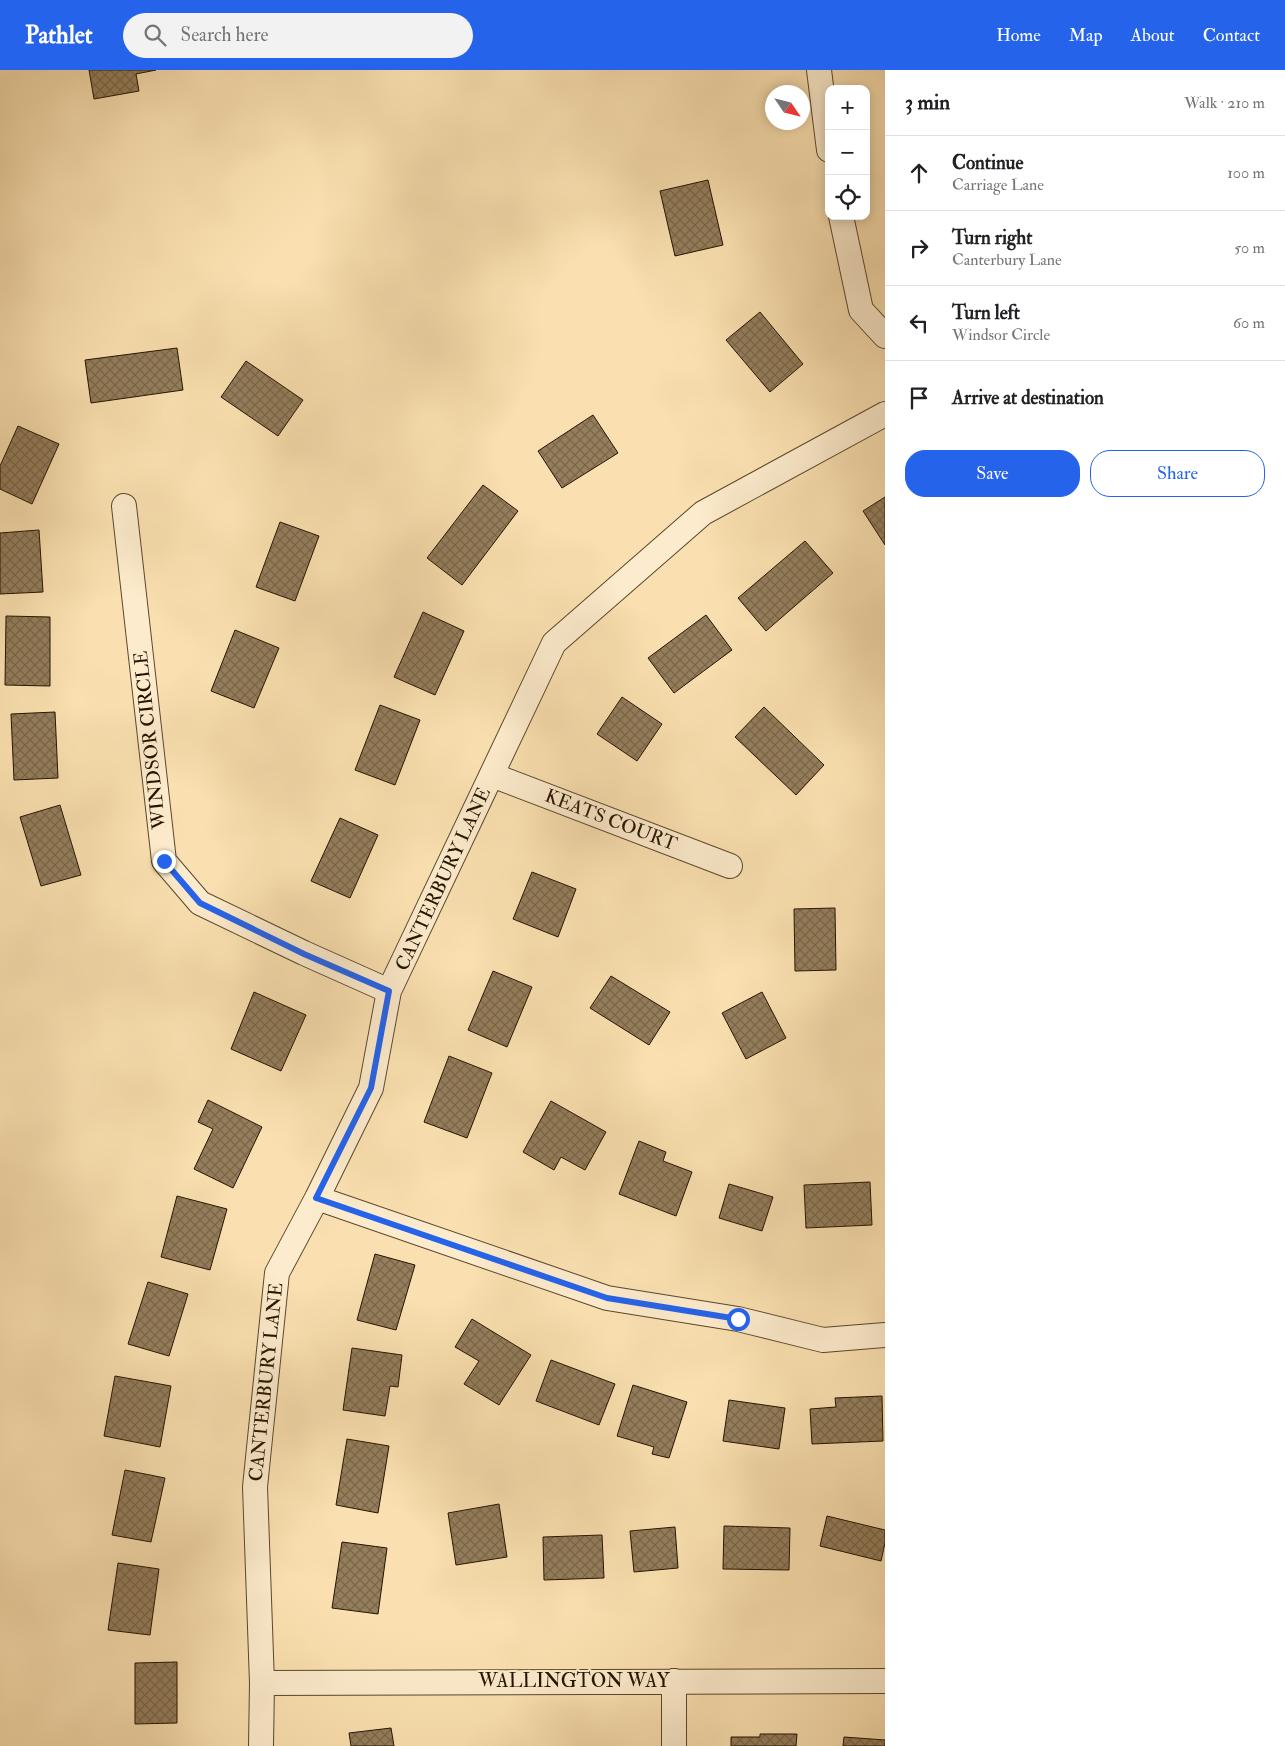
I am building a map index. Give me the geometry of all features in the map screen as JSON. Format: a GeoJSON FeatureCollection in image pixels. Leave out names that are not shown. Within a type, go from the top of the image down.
{"type":"FeatureCollection","features":[{"type":"Feature","properties":{"kind":"street"},"geometry":{"type":"LineString","coordinates":[[819,70],[826,130]]}},
{"type":"Feature","properties":{"kind":"street"},"geometry":{"type":"LineString","coordinates":[[841,220],[862,310],[885,336]]}},
{"type":"Feature","properties":{"kind":"street","name":"CANTERBURY LANE"},"geometry":{"type":"LineString","coordinates":[[261,1746],[262,1683],[255,1487],[277,1273],[371,1088],[389,991],[554,643],[704,513],[885,414]]}},
{"type":"Feature","properties":{"kind":"street","name":"WINDSOR CIRCLE"},"geometry":{"type":"LineString","coordinates":[[124,506],[164,861],[200,903],[304,954],[389,991]]}},
{"type":"Feature","properties":{"kind":"street","name":"KEATS COURT"},"geometry":{"type":"LineString","coordinates":[[492,775],[730,866]]}},
{"type":"Feature","properties":{"kind":"street"},"geometry":{"type":"LineString","coordinates":[[316,1198],[607,1298],[738,1319],[823,1340],[885,1335]]}},
{"type":"Feature","properties":{"kind":"street"},"geometry":{"type":"LineString","coordinates":[[674,1681],[674,1746]]}},
{"type":"Feature","properties":{"kind":"street","name":"WALLINGTON WAY"},"geometry":{"type":"LineString","coordinates":[[262,1683],[885,1681]]}},
{"type":"Feature","properties":{"kind":"building"},"geometry":{"type":"Polygon","coordinates":[[[89,70],[156,70],[136,74],[139,91],[94,99],[89,70]]]}},
{"type":"Feature","properties":{"kind":"building"},"geometry":{"type":"Polygon","coordinates":[[[708,180],[723,245],[675,256],[660,191],[708,180]]]}},
{"type":"Feature","properties":{"kind":"building"},"geometry":{"type":"Polygon","coordinates":[[[760,312],[803,364],[770,392],[726,340],[760,312]]]}},
{"type":"Feature","properties":{"kind":"building"},"geometry":{"type":"Polygon","coordinates":[[[177,348],[183,390],[91,403],[85,360],[177,348]]]}},
{"type":"Feature","properties":{"kind":"building"},"geometry":{"type":"Polygon","coordinates":[[[246,361],[303,400],[278,436],[221,397],[246,361]]]}},
{"type":"Feature","properties":{"kind":"building"},"geometry":{"type":"Polygon","coordinates":[[[593,415],[618,453],[562,488],[538,451],[593,415]]]}},
{"type":"Feature","properties":{"kind":"building"},"geometry":{"type":"Polygon","coordinates":[[[18,426],[59,444],[32,504],[0,489],[0,466],[18,426]]]}},
{"type":"Feature","properties":{"kind":"building"},"geometry":{"type":"Polygon","coordinates":[[[483,485],[518,511],[462,585],[427,558],[483,485]]]}},
{"type":"Feature","properties":{"kind":"building"},"geometry":{"type":"Polygon","coordinates":[[[885,497],[885,545],[863,511],[885,497]]]}},
{"type":"Feature","properties":{"kind":"building"},"geometry":{"type":"Polygon","coordinates":[[[280,522],[319,536],[295,601],[256,587],[280,522]]]}},
{"type":"Feature","properties":{"kind":"building"},"geometry":{"type":"Polygon","coordinates":[[[39,530],[43,592],[0,594],[0,533],[39,530]]]}},
{"type":"Feature","properties":{"kind":"building"},"geometry":{"type":"Polygon","coordinates":[[[805,541],[833,573],[766,631],[738,598],[805,541]]]}},
{"type":"Feature","properties":{"kind":"building"},"geometry":{"type":"Polygon","coordinates":[[[423,612],[464,631],[435,695],[394,677],[423,612]]]}},
{"type":"Feature","properties":{"kind":"building"},"geometry":{"type":"Polygon","coordinates":[[[706,615],[732,650],[674,693],[648,658],[706,615]]]}},
{"type":"Feature","properties":{"kind":"building"},"geometry":{"type":"Polygon","coordinates":[[[6,616],[50,617],[50,686],[5,685],[6,616]]]}},
{"type":"Feature","properties":{"kind":"building"},"geometry":{"type":"Polygon","coordinates":[[[235,630],[279,648],[254,708],[211,691],[235,630]]]}},
{"type":"Feature","properties":{"kind":"building"},"geometry":{"type":"Polygon","coordinates":[[[622,697],[662,724],[637,761],[597,734],[622,697]]]}},
{"type":"Feature","properties":{"kind":"building"},"geometry":{"type":"Polygon","coordinates":[[[380,705],[420,720],[395,785],[355,770],[380,705]]]}},
{"type":"Feature","properties":{"kind":"building"},"geometry":{"type":"Polygon","coordinates":[[[764,707],[824,765],[796,795],[735,737],[764,707]]]}},
{"type":"Feature","properties":{"kind":"building"},"geometry":{"type":"Polygon","coordinates":[[[55,712],[58,778],[14,780],[11,714],[55,712]]]}},
{"type":"Feature","properties":{"kind":"building"},"geometry":{"type":"Polygon","coordinates":[[[60,805],[81,875],[41,886],[20,817],[60,805]]]}},
{"type":"Feature","properties":{"kind":"building"},"geometry":{"type":"Polygon","coordinates":[[[340,818],[378,835],[350,898],[311,881],[340,818]]]}},
{"type":"Feature","properties":{"kind":"building"},"geometry":{"type":"Polygon","coordinates":[[[532,872],[576,889],[558,937],[513,919],[532,872]]]}},
{"type":"Feature","properties":{"kind":"building"},"geometry":{"type":"Polygon","coordinates":[[[835,908],[836,970],[795,971],[794,909],[835,908]]]}},
{"type":"Feature","properties":{"kind":"building"},"geometry":{"type":"Polygon","coordinates":[[[493,971],[532,987],[507,1047],[468,1030],[493,971]]]}},
{"type":"Feature","properties":{"kind":"building"},"geometry":{"type":"Polygon","coordinates":[[[611,976],[670,1012],[649,1045],[590,1008],[611,976]]]}},
{"type":"Feature","properties":{"kind":"building"},"geometry":{"type":"Polygon","coordinates":[[[254,992],[306,1015],[281,1071],[231,1049],[254,992]]]}},
{"type":"Feature","properties":{"kind":"building"},"geometry":{"type":"Polygon","coordinates":[[[762,992],[786,1038],[746,1059],[722,1013],[762,992]]]}},
{"type":"Feature","properties":{"kind":"building"},"geometry":{"type":"Polygon","coordinates":[[[449,1056],[492,1073],[467,1138],[424,1122],[449,1056]]]}},
{"type":"Feature","properties":{"kind":"building"},"geometry":{"type":"Polygon","coordinates":[[[208,1100],[262,1127],[233,1188],[194,1169],[213,1129],[198,1122],[208,1100]]]}},
{"type":"Feature","properties":{"kind":"building"},"geometry":{"type":"Polygon","coordinates":[[[551,1101],[606,1132],[585,1170],[561,1157],[554,1170],[523,1152],[551,1101]]]}},
{"type":"Feature","properties":{"kind":"building"},"geometry":{"type":"Polygon","coordinates":[[[639,1141],[666,1152],[663,1161],[692,1172],[676,1216],[619,1194],[639,1141]]]}},
{"type":"Feature","properties":{"kind":"building"},"geometry":{"type":"Polygon","coordinates":[[[870,1182],[872,1225],[806,1228],[804,1185],[870,1182]]]}},
{"type":"Feature","properties":{"kind":"building"},"geometry":{"type":"Polygon","coordinates":[[[729,1184],[773,1197],[762,1231],[719,1218],[729,1184]]]}},
{"type":"Feature","properties":{"kind":"building"},"geometry":{"type":"Polygon","coordinates":[[[177,1196],[227,1209],[210,1270],[161,1257],[177,1196]]]}},
{"type":"Feature","properties":{"kind":"building"},"geometry":{"type":"Polygon","coordinates":[[[375,1254],[415,1265],[396,1330],[357,1320],[375,1254]]]}},
{"type":"Feature","properties":{"kind":"building"},"geometry":{"type":"Polygon","coordinates":[[[148,1282],[188,1294],[169,1356],[128,1344],[148,1282]]]}},
{"type":"Feature","properties":{"kind":"building"},"geometry":{"type":"Polygon","coordinates":[[[472,1319],[531,1355],[499,1405],[464,1384],[479,1361],[455,1347],[472,1319]]]}},
{"type":"Feature","properties":{"kind":"building"},"geometry":{"type":"Polygon","coordinates":[[[352,1348],[402,1355],[398,1387],[390,1386],[385,1416],[343,1410],[352,1348]]]}},
{"type":"Feature","properties":{"kind":"building"},"geometry":{"type":"Polygon","coordinates":[[[551,1360],[615,1384],[599,1425],[536,1401],[551,1360]]]}},
{"type":"Feature","properties":{"kind":"building"},"geometry":{"type":"Polygon","coordinates":[[[115,1376],[171,1386],[160,1447],[104,1436],[115,1376]]]}},
{"type":"Feature","properties":{"kind":"building"},"geometry":{"type":"Polygon","coordinates":[[[633,1385],[687,1402],[669,1458],[652,1454],[654,1447],[617,1436],[633,1385]]]}},
{"type":"Feature","properties":{"kind":"building"},"geometry":{"type":"Polygon","coordinates":[[[882,1396],[883,1441],[812,1444],[810,1409],[836,1407],[835,1398],[882,1396]]]}},
{"type":"Feature","properties":{"kind":"building"},"geometry":{"type":"Polygon","coordinates":[[[729,1400],[785,1408],[779,1449],[723,1441],[729,1400]]]}},
{"type":"Feature","properties":{"kind":"building"},"geometry":{"type":"Polygon","coordinates":[[[347,1439],[389,1446],[378,1513],[336,1505],[347,1439]]]}},
{"type":"Feature","properties":{"kind":"building"},"geometry":{"type":"Polygon","coordinates":[[[125,1470],[165,1478],[151,1542],[112,1535],[125,1470]]]}},
{"type":"Feature","properties":{"kind":"building"},"geometry":{"type":"Polygon","coordinates":[[[499,1504],[507,1557],[456,1565],[448,1513],[499,1504]]]}},
{"type":"Feature","properties":{"kind":"building"},"geometry":{"type":"Polygon","coordinates":[[[827,1516],[885,1530],[885,1543],[881,1561],[820,1546],[827,1516]]]}},
{"type":"Feature","properties":{"kind":"building"},"geometry":{"type":"Polygon","coordinates":[[[724,1526],[790,1528],[789,1570],[723,1569],[724,1526]]]}},
{"type":"Feature","properties":{"kind":"building"},"geometry":{"type":"Polygon","coordinates":[[[675,1527],[678,1568],[634,1572],[630,1531],[675,1527]]]}},
{"type":"Feature","properties":{"kind":"building"},"geometry":{"type":"Polygon","coordinates":[[[602,1535],[604,1578],[544,1580],[543,1537],[602,1535]]]}},
{"type":"Feature","properties":{"kind":"building"},"geometry":{"type":"Polygon","coordinates":[[[342,1542],[387,1548],[378,1614],[332,1608],[342,1542]]]}},
{"type":"Feature","properties":{"kind":"building"},"geometry":{"type":"Polygon","coordinates":[[[118,1563],[159,1569],[150,1635],[108,1630],[118,1563]]]}},
{"type":"Feature","properties":{"kind":"building"},"geometry":{"type":"Polygon","coordinates":[[[177,1662],[177,1723],[135,1724],[135,1663],[177,1662]]]}},
{"type":"Feature","properties":{"kind":"building"},"geometry":{"type":"Polygon","coordinates":[[[391,1728],[394,1746],[351,1746],[349,1733],[391,1728]]]}},
{"type":"Feature","properties":{"kind":"building"},"geometry":{"type":"Polygon","coordinates":[[[760,1734],[797,1734],[796,1746],[731,1746],[731,1737],[760,1737],[760,1734]]]}},
{"type":"Feature","properties":{"kind":"building"},"geometry":{"type":"Polygon","coordinates":[[[844,1737],[885,1740],[885,1746],[843,1746],[844,1737]]]}},
{"type":"Feature","properties":{"kind":"route"},"geometry":{"type":"LineString","coordinates":[[164,861],[200,903],[304,954],[389,991],[371,1088],[316,1198],[607,1298],[738,1319]]}}]}
